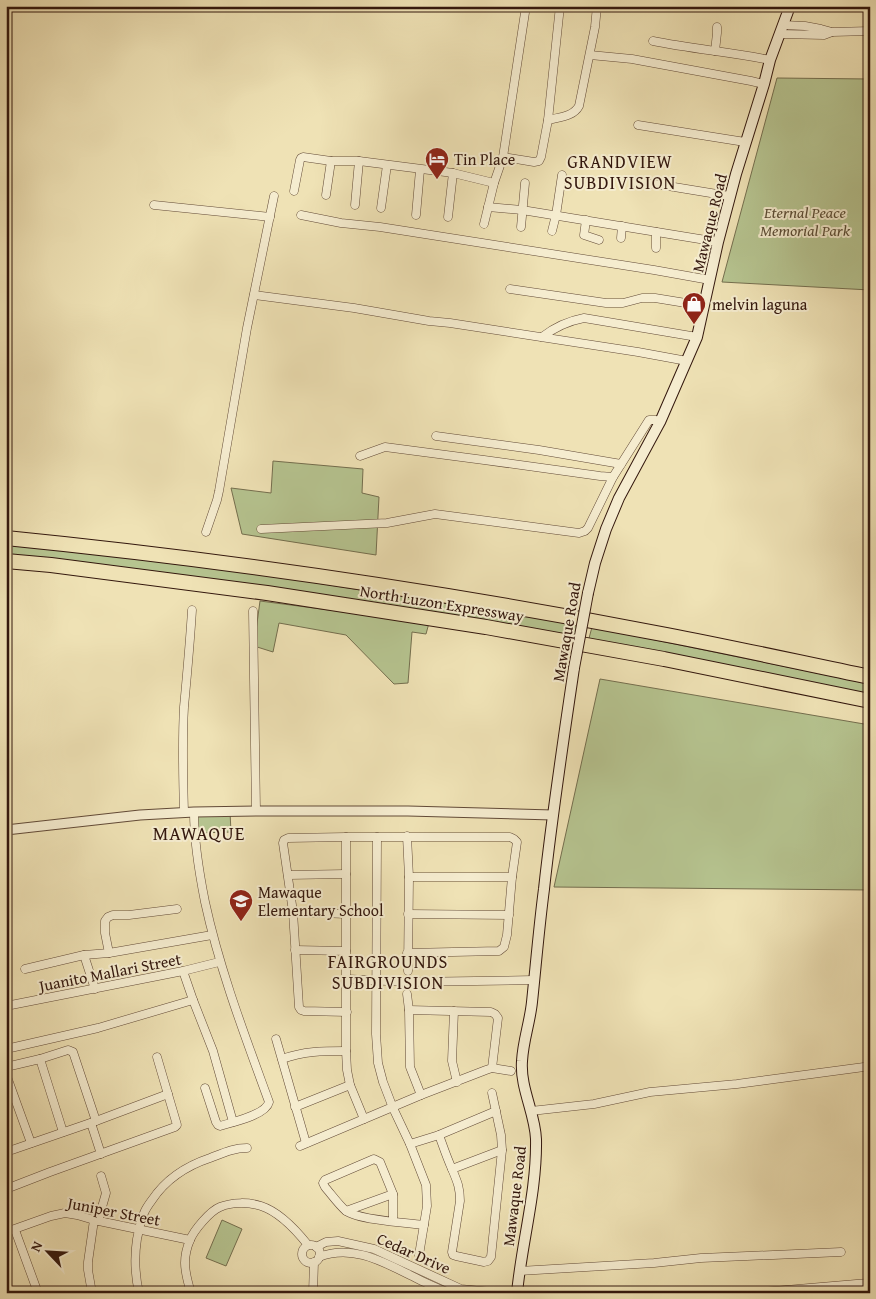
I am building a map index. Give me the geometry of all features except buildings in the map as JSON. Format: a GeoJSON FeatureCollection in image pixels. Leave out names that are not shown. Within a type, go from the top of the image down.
{"type":"FeatureCollection","features":[{"type":"Feature","properties":{"kind":"highway","name":"North Luzon Expressway"},"geometry":{"type":"LineString","coordinates":[[6,538],[272,570],[490,603],[668,635],[870,677]]}},
{"type":"Feature","properties":{"kind":"highway","name":"North Luzon Expressway"},"geometry":{"type":"LineString","coordinates":[[6,561],[51,565],[257,592],[486,627],[664,659],[870,701]]}},
{"type":"Feature","properties":{"kind":"main road","name":"Mawaque Road"},"geometry":{"type":"LineString","coordinates":[[517,1293],[535,1172],[536,1136],[524,1086],[522,1062],[532,1004],[553,815],[574,668],[594,563],[619,498],[660,422],[697,337],[718,242],[745,142],[770,60],[790,6]]}},
{"type":"Feature","properties":{"kind":"street"},"geometry":{"type":"LineString","coordinates":[[484,224],[494,183],[503,157],[526,6]]}},
{"type":"Feature","properties":{"kind":"street"},"geometry":{"type":"LineString","coordinates":[[503,157],[534,162],[541,157],[548,120],[560,6]]}},
{"type":"Feature","properties":{"kind":"street"},"geometry":{"type":"LineString","coordinates":[[548,120],[576,112],[579,106],[590,55],[597,6]]}},
{"type":"Feature","properties":{"kind":"street"},"geometry":{"type":"LineString","coordinates":[[854,7],[870,8]]}},
{"type":"Feature","properties":{"kind":"street"},"geometry":{"type":"LineString","coordinates":[[782,29],[805,26],[832,32],[870,32]]}},
{"type":"Feature","properties":{"kind":"street"},"geometry":{"type":"LineString","coordinates":[[715,51],[717,27]]}},
{"type":"Feature","properties":{"kind":"street"},"geometry":{"type":"LineString","coordinates":[[653,42],[770,60]]}},
{"type":"Feature","properties":{"kind":"street"},"geometry":{"type":"LineString","coordinates":[[590,55],[632,59],[751,80],[764,84]]}},
{"type":"Feature","properties":{"kind":"street"},"geometry":{"type":"LineString","coordinates":[[638,125],[745,142]]}},
{"type":"Feature","properties":{"kind":"street"},"geometry":{"type":"LineString","coordinates":[[294,191],[301,158],[303,157],[331,161],[360,161],[453,173],[494,183]]}},
{"type":"Feature","properties":{"kind":"street"},"geometry":{"type":"LineString","coordinates":[[326,195],[331,161]]}},
{"type":"Feature","properties":{"kind":"street"},"geometry":{"type":"LineString","coordinates":[[355,205],[360,161]]}},
{"type":"Feature","properties":{"kind":"street"},"geometry":{"type":"LineString","coordinates":[[381,208],[387,165]]}},
{"type":"Feature","properties":{"kind":"street"},"geometry":{"type":"LineString","coordinates":[[416,215],[420,170]]}},
{"type":"Feature","properties":{"kind":"street"},"geometry":{"type":"LineString","coordinates":[[448,217],[453,173]]}},
{"type":"Feature","properties":{"kind":"street"},"geometry":{"type":"LineString","coordinates":[[552,231],[562,175]]}},
{"type":"Feature","properties":{"kind":"street"},"geometry":{"type":"LineString","coordinates":[[635,182],[730,196]]}},
{"type":"Feature","properties":{"kind":"street"},"geometry":{"type":"LineString","coordinates":[[521,227],[525,183]]}},
{"type":"Feature","properties":{"kind":"street"},"geometry":{"type":"LineString","coordinates":[[206,532],[220,491],[247,328],[274,196]]}},
{"type":"Feature","properties":{"kind":"street"},"geometry":{"type":"LineString","coordinates":[[154,205],[270,216]]}},
{"type":"Feature","properties":{"kind":"street"},"geometry":{"type":"LineString","coordinates":[[488,207],[556,215],[718,242]]}},
{"type":"Feature","properties":{"kind":"street"},"geometry":{"type":"LineString","coordinates":[[301,216],[710,280]]}},
{"type":"Feature","properties":{"kind":"street"},"geometry":{"type":"LineString","coordinates":[[586,220],[584,235],[599,240]]}},
{"type":"Feature","properties":{"kind":"street"},"geometry":{"type":"LineString","coordinates":[[621,238],[622,226]]}},
{"type":"Feature","properties":{"kind":"street"},"geometry":{"type":"LineString","coordinates":[[656,232],[656,248]]}},
{"type":"Feature","properties":{"kind":"street"},"geometry":{"type":"LineString","coordinates":[[510,289],[606,303],[623,303],[642,298],[655,298],[704,306]]}},
{"type":"Feature","properties":{"kind":"street"},"geometry":{"type":"LineString","coordinates":[[254,295],[354,308],[687,361]]}},
{"type":"Feature","properties":{"kind":"street"},"geometry":{"type":"LineString","coordinates":[[542,337],[568,322],[584,318],[697,337]]}},
{"type":"Feature","properties":{"kind":"street"},"geometry":{"type":"LineString","coordinates":[[261,529],[387,523],[435,514],[579,533],[585,532],[613,477],[649,420],[660,422]]}},
{"type":"Feature","properties":{"kind":"street"},"geometry":{"type":"LineString","coordinates":[[436,436],[539,450],[621,464]]}},
{"type":"Feature","properties":{"kind":"street"},"geometry":{"type":"LineString","coordinates":[[360,456],[385,448],[613,477]]}},
{"type":"Feature","properties":{"kind":"street"},"geometry":{"type":"LineString","coordinates":[[184,812],[184,708],[189,666],[192,610]]}},
{"type":"Feature","properties":{"kind":"street"},"geometry":{"type":"LineString","coordinates":[[254,612],[256,810]]}},
{"type":"Feature","properties":{"kind":"street"},"geometry":{"type":"LineString","coordinates":[[6,830],[140,815],[256,810],[417,811],[553,815]]}},
{"type":"Feature","properties":{"kind":"street"},"geometry":{"type":"LineString","coordinates":[[194,812],[198,867],[212,935],[219,962],[269,1102],[266,1108],[255,1114],[220,1126],[218,1125],[206,1088]]}},
{"type":"Feature","properties":{"kind":"street"},"geometry":{"type":"LineString","coordinates":[[346,836],[347,1070],[350,1085],[364,1119]]}},
{"type":"Feature","properties":{"kind":"street"},"geometry":{"type":"LineString","coordinates":[[347,1012],[301,1010],[299,1007],[293,912],[284,840],[288,838],[346,836],[510,837],[514,839],[517,842],[507,935],[504,947],[499,952],[407,953]]}},
{"type":"Feature","properties":{"kind":"street"},"geometry":{"type":"LineString","coordinates":[[377,836],[376,1034],[378,1063],[393,1108],[426,1185],[427,1206],[419,1255]]}},
{"type":"Feature","properties":{"kind":"street"},"geometry":{"type":"LineString","coordinates":[[407,836],[409,877],[408,971]]}},
{"type":"Feature","properties":{"kind":"street"},"geometry":{"type":"LineString","coordinates":[[288,875],[346,874]]}},
{"type":"Feature","properties":{"kind":"street"},"geometry":{"type":"LineString","coordinates":[[409,877],[512,877]]}},
{"type":"Feature","properties":{"kind":"street"},"geometry":{"type":"LineString","coordinates":[[109,953],[105,933],[105,921],[108,917],[176,909]]}},
{"type":"Feature","properties":{"kind":"street"},"geometry":{"type":"LineString","coordinates":[[293,912],[347,914]]}},
{"type":"Feature","properties":{"kind":"street"},"geometry":{"type":"LineString","coordinates":[[408,914],[509,915]]}},
{"type":"Feature","properties":{"kind":"street"},"geometry":{"type":"LineString","coordinates":[[25,969],[84,955],[109,953],[212,935]]}},
{"type":"Feature","properties":{"kind":"street"},"geometry":{"type":"LineString","coordinates":[[295,950],[346,951]]}},
{"type":"Feature","properties":{"kind":"street"},"geometry":{"type":"LineString","coordinates":[[84,955],[95,989]]}},
{"type":"Feature","properties":{"kind":"street","name":"Juanito Mallari Street"},"geometry":{"type":"LineString","coordinates":[[6,1006],[184,972],[219,962]]}},
{"type":"Feature","properties":{"kind":"street"},"geometry":{"type":"LineString","coordinates":[[184,972],[213,1051],[233,1122]]}},
{"type":"Feature","properties":{"kind":"street"},"geometry":{"type":"LineString","coordinates":[[347,979],[376,981],[534,980]]}},
{"type":"Feature","properties":{"kind":"street"},"geometry":{"type":"LineString","coordinates":[[407,994],[410,1067],[421,1095]]}},
{"type":"Feature","properties":{"kind":"street"},"geometry":{"type":"LineString","coordinates":[[6,1049],[98,1028],[193,1000]]}},
{"type":"Feature","properties":{"kind":"street"},"geometry":{"type":"LineString","coordinates":[[409,1010],[491,1012],[495,1014],[498,1018],[492,1068]]}},
{"type":"Feature","properties":{"kind":"street"},"geometry":{"type":"LineString","coordinates":[[454,1011],[452,1061],[457,1082]]}},
{"type":"Feature","properties":{"kind":"street"},"geometry":{"type":"LineString","coordinates":[[276,1039],[303,1144],[492,1068],[511,1071]]}},
{"type":"Feature","properties":{"kind":"street"},"geometry":{"type":"LineString","coordinates":[[6,1067],[68,1050],[73,1052],[94,1122],[101,1154]]}},
{"type":"Feature","properties":{"kind":"street"},"geometry":{"type":"LineString","coordinates":[[282,1058],[304,1052],[346,1051]]}},
{"type":"Feature","properties":{"kind":"street"},"geometry":{"type":"LineString","coordinates":[[6,1189],[175,1127],[177,1125],[157,1057]]}},
{"type":"Feature","properties":{"kind":"street"},"geometry":{"type":"LineString","coordinates":[[40,1059],[63,1132]]}},
{"type":"Feature","properties":{"kind":"street"},"geometry":{"type":"LineString","coordinates":[[531,1111],[594,1104],[650,1092],[782,1078],[864,1066]]}},
{"type":"Feature","properties":{"kind":"street"},"geometry":{"type":"LineString","coordinates":[[6,1074],[31,1143]]}},
{"type":"Feature","properties":{"kind":"street"},"geometry":{"type":"LineString","coordinates":[[295,1107],[350,1085]]}},
{"type":"Feature","properties":{"kind":"street"},"geometry":{"type":"LineString","coordinates":[[439,1135],[460,1192],[453,1255],[484,1262],[488,1261],[491,1257],[502,1150],[501,1135],[492,1093]]}},
{"type":"Feature","properties":{"kind":"street"},"geometry":{"type":"LineString","coordinates":[[6,1152],[168,1094]]}},
{"type":"Feature","properties":{"kind":"street"},"geometry":{"type":"LineString","coordinates":[[410,1144],[439,1135],[496,1111]]}},
{"type":"Feature","properties":{"kind":"street"},"geometry":{"type":"LineString","coordinates":[[139,1293],[134,1256],[139,1230],[144,1212],[162,1187],[175,1175],[191,1165],[226,1151],[247,1148]]}},
{"type":"Feature","properties":{"kind":"street"},"geometry":{"type":"LineString","coordinates":[[452,1169],[502,1150]]}},
{"type":"Feature","properties":{"kind":"street"},"geometry":{"type":"LineString","coordinates":[[393,1222],[393,1194],[380,1162],[374,1159],[325,1180],[323,1183],[346,1211],[357,1216],[393,1222],[424,1225]]}},
{"type":"Feature","properties":{"kind":"street"},"geometry":{"type":"LineString","coordinates":[[92,1293],[88,1262],[96,1221],[106,1193],[101,1176]]}},
{"type":"Feature","properties":{"kind":"street"},"geometry":{"type":"LineString","coordinates":[[346,1211],[393,1194]]}},
{"type":"Feature","properties":{"kind":"street"},"geometry":{"type":"LineString","coordinates":[[191,1293],[185,1263],[190,1240],[204,1220],[218,1207],[235,1203],[262,1206],[273,1212],[290,1226],[308,1245],[316,1247],[319,1252],[315,1262],[313,1293]]}},
{"type":"Feature","properties":{"kind":"street","name":"Juniper Street"},"geometry":{"type":"LineString","coordinates":[[6,1232],[65,1213],[190,1240]]}},
{"type":"Feature","properties":{"kind":"street"},"geometry":{"type":"LineString","coordinates":[[15,1230],[38,1293]]}},
{"type":"Feature","properties":{"kind":"street","name":"Cedar Drive"},"geometry":{"type":"LineString","coordinates":[[316,1247],[326,1242],[338,1241],[374,1249],[461,1289],[501,1293]]}},
{"type":"Feature","properties":{"kind":"street"},"geometry":{"type":"LineString","coordinates":[[308,1245],[302,1251],[302,1257],[306,1261],[315,1262]]}},
{"type":"Feature","properties":{"kind":"street","name":"Cedar Drive"},"geometry":{"type":"LineString","coordinates":[[315,1262],[329,1253],[338,1252],[371,1257],[392,1265],[449,1293]]}},
{"type":"Feature","properties":{"kind":"street"},"geometry":{"type":"LineString","coordinates":[[519,1271],[701,1258],[841,1252]]}},
{"type":"Feature","properties":{"kind":"street"},"geometry":{"type":"LineString","coordinates":[[751,1293],[868,1283]]}},
{"type":"Feature","properties":{"kind":"green space","name":"Eternal Peace Memorial Park"},"geometry":{"type":"Polygon","coordinates":[[[777,78],[870,79],[870,290],[722,282],[777,78]]]}},
{"type":"Feature","properties":{"kind":"green space"},"geometry":{"type":"Polygon","coordinates":[[[273,461],[363,469],[362,493],[379,497],[376,555],[242,534],[231,488],[271,493],[273,461]]]}},
{"type":"Feature","properties":{"kind":"green space"},"geometry":{"type":"Polygon","coordinates":[[[6,543],[254,573],[581,625],[578,640],[6,556],[6,543]]]}},
{"type":"Feature","properties":{"kind":"green space"},"geometry":{"type":"Polygon","coordinates":[[[260,601],[429,623],[426,634],[412,632],[408,683],[394,684],[346,635],[279,623],[273,652],[254,646],[260,601]]]}},
{"type":"Feature","properties":{"kind":"green space"},"geometry":{"type":"Polygon","coordinates":[[[592,627],[870,684],[870,697],[588,642],[592,627]]]}},
{"type":"Feature","properties":{"kind":"green space"},"geometry":{"type":"Polygon","coordinates":[[[600,679],[870,725],[870,890],[554,887],[600,679]]]}},
{"type":"Feature","properties":{"kind":"green space"},"geometry":{"type":"Polygon","coordinates":[[[230,812],[231,832],[198,833],[197,814],[230,812]]]}},
{"type":"Feature","properties":{"kind":"green space"},"geometry":{"type":"Polygon","coordinates":[[[222,1220],[242,1229],[226,1266],[206,1258],[222,1220]]]}},
{"type":"Feature","properties":{"kind":"place","name":"Tin Place"},"geometry":{"type":"Point","coordinates":[437,180]}},
{"type":"Feature","properties":{"kind":"place","name":"melvin laguna"},"geometry":{"type":"Point","coordinates":[694,325]}},
{"type":"Feature","properties":{"kind":"place","name":"Mawaque Elementary School"},"geometry":{"type":"Point","coordinates":[241,922]}},
{"type":"Feature","properties":{"kind":"district","name":"GRANDVIEW SUBDIVISION"},"geometry":{"type":"Point","coordinates":[620,172]}},
{"type":"Feature","properties":{"kind":"district","name":"MAWAQUE"},"geometry":{"type":"Point","coordinates":[199,833]}},
{"type":"Feature","properties":{"kind":"district","name":"FAIRGROUNDS SUBDIVISION"},"geometry":{"type":"Point","coordinates":[388,972]}}]}
